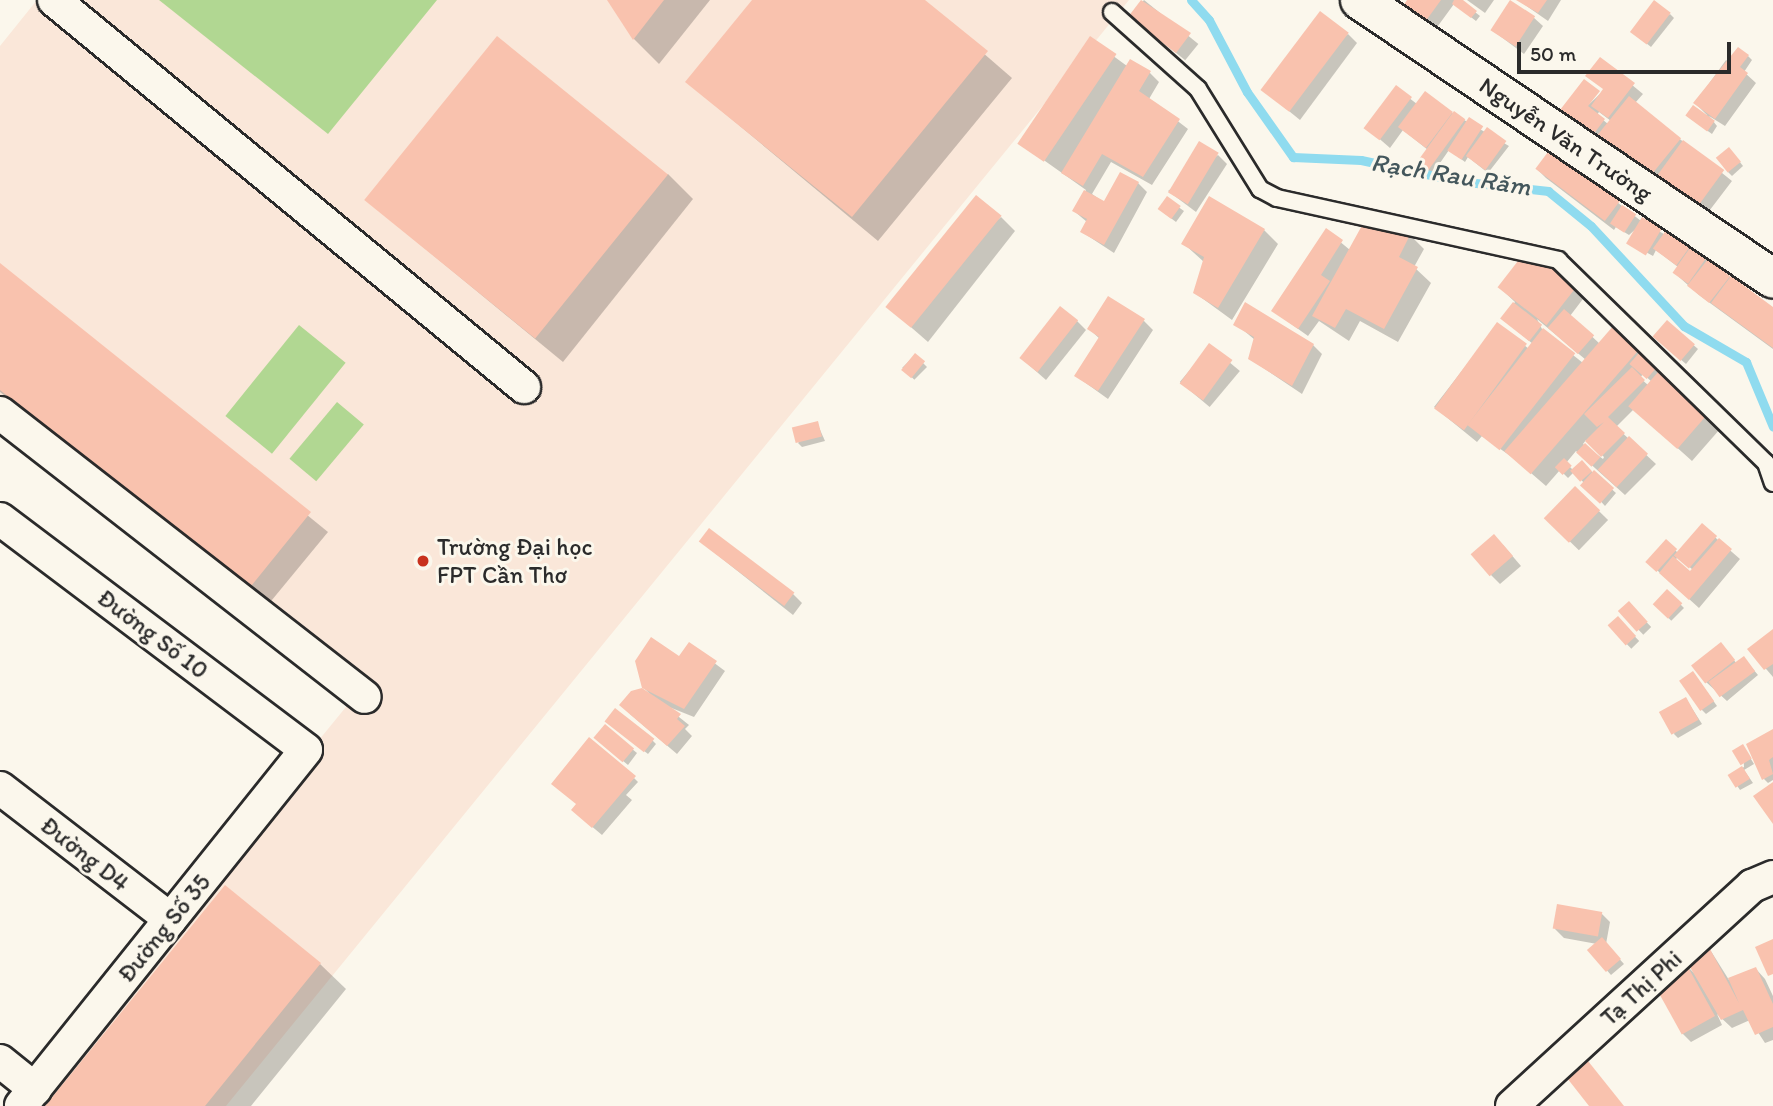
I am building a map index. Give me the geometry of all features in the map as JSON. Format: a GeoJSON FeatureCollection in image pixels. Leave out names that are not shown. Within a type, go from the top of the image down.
{"type":"FeatureCollection","features":[{"type":"Feature","properties":{"kind":"street"},"geometry":{"type":"LineString","coordinates":[[54,0],[524,387]]}},
{"type":"Feature","properties":{"kind":"street","name":"Nguyễn Văn Trường"},"geometry":{"type":"LineString","coordinates":[[1360,0],[1773,279]]}},
{"type":"Feature","properties":{"kind":"street"},"geometry":{"type":"LineString","coordinates":[[0,413],[365,697]]}},
{"type":"Feature","properties":{"kind":"street","name":"Đường Số 10"},"geometry":{"type":"LineString","coordinates":[[0,519],[306,750]]}},
{"type":"Feature","properties":{"kind":"street","name":"Đường Số 35"},"geometry":{"type":"LineString","coordinates":[[28,1098],[306,750]]}},
{"type":"Feature","properties":{"kind":"street","name":"Đường D4"},"geometry":{"type":"LineString","coordinates":[[0,788],[170,919]]}},
{"type":"Feature","properties":{"kind":"street","name":"Tạ Thị Phi"},"geometry":{"type":"LineString","coordinates":[[1512,1106],[1752,886],[1773,877]]}},
{"type":"Feature","properties":{"kind":"street"},"geometry":{"type":"LineString","coordinates":[[0,1061],[28,1098]]}},
{"type":"Feature","properties":{"kind":"lane"},"geometry":{"type":"LineString","coordinates":[[1112,12],[1198,89],[1260,189],[1277,198],[1558,260],[1766,463],[1773,483]]}},
{"type":"Feature","properties":{"kind":"shaded area","name":"Trường Đại học FPT Cần Thơ"},"geometry":{"type":"Polygon","coordinates":[[[37,0],[1129,0],[226,1106],[20,1106],[350,702],[0,420],[0,46],[37,0]]]}},
{"type":"Feature","properties":{"kind":"green space"},"geometry":{"type":"Polygon","coordinates":[[[159,0],[437,0],[328,134],[159,0]]]}},
{"type":"Feature","properties":{"kind":"green space"},"geometry":{"type":"Polygon","coordinates":[[[299,325],[346,363],[272,454],[225,416],[299,325]]]}},
{"type":"Feature","properties":{"kind":"green space"},"geometry":{"type":"Polygon","coordinates":[[[337,402],[364,424],[316,481],[289,459],[337,402]]]}},
{"type":"Feature","properties":{"kind":"building"},"geometry":{"type":"Polygon","coordinates":[[[607,0],[664,0],[633,40],[607,0]]]}},
{"type":"Feature","properties":{"kind":"building"},"geometry":{"type":"Polygon","coordinates":[[[752,0],[925,0],[988,51],[852,217],[685,82],[752,0]]]}},
{"type":"Feature","properties":{"kind":"building"},"geometry":{"type":"Polygon","coordinates":[[[1141,0],[1191,33],[1176,53],[1128,17],[1141,0]]]}},
{"type":"Feature","properties":{"kind":"building"},"geometry":{"type":"Polygon","coordinates":[[[1407,0],[1441,0],[1425,22],[1403,6],[1407,0]]]}},
{"type":"Feature","properties":{"kind":"building"},"geometry":{"type":"Polygon","coordinates":[[[1454,0],[1463,0],[1477,11],[1471,18],[1452,4],[1454,0]]]}},
{"type":"Feature","properties":{"kind":"building"},"geometry":{"type":"Polygon","coordinates":[[[1510,0],[1535,16],[1516,47],[1490,30],[1510,0]]]}},
{"type":"Feature","properties":{"kind":"building"},"geometry":{"type":"Polygon","coordinates":[[[1516,0],[1547,0],[1538,13],[1516,0]]]}},
{"type":"Feature","properties":{"kind":"building"},"geometry":{"type":"Polygon","coordinates":[[[1654,0],[1671,13],[1647,45],[1630,32],[1654,0]]]}},
{"type":"Feature","properties":{"kind":"building"},"geometry":{"type":"Polygon","coordinates":[[[1320,11],[1349,33],[1289,112],[1260,90],[1320,11]]]}},
{"type":"Feature","properties":{"kind":"building"},"geometry":{"type":"Polygon","coordinates":[[[497,36],[668,174],[535,338],[364,200],[497,36]]]}},
{"type":"Feature","properties":{"kind":"building"},"geometry":{"type":"Polygon","coordinates":[[[1090,36],[1117,54],[1044,162],[1017,144],[1090,36]]]}},
{"type":"Feature","properties":{"kind":"building"},"geometry":{"type":"Polygon","coordinates":[[[1738,47],[1749,55],[1740,67],[1748,73],[1715,119],[1693,103],[1738,47]]]}},
{"type":"Feature","properties":{"kind":"building"},"geometry":{"type":"Polygon","coordinates":[[[1600,57],[1635,83],[1608,118],[1591,106],[1603,89],[1585,76],[1600,57]]]}},
{"type":"Feature","properties":{"kind":"building"},"geometry":{"type":"Polygon","coordinates":[[[1130,59],[1151,71],[1139,91],[1180,119],[1143,177],[1102,154],[1083,186],[1061,173],[1130,59]]]}},
{"type":"Feature","properties":{"kind":"building"},"geometry":{"type":"Polygon","coordinates":[[[1584,79],[1600,91],[1588,106],[1605,119],[1586,144],[1553,119],[1584,79]]]}},
{"type":"Feature","properties":{"kind":"building"},"geometry":{"type":"Polygon","coordinates":[[[1396,85],[1412,97],[1379,140],[1364,128],[1396,85]]]}},
{"type":"Feature","properties":{"kind":"building"},"geometry":{"type":"Polygon","coordinates":[[[1425,91],[1453,112],[1426,148],[1398,127],[1425,91]]]}},
{"type":"Feature","properties":{"kind":"building"},"geometry":{"type":"Polygon","coordinates":[[[1629,96],[1681,138],[1643,185],[1591,143],[1629,96]]]}},
{"type":"Feature","properties":{"kind":"building"},"geometry":{"type":"Polygon","coordinates":[[[1693,105],[1715,121],[1707,131],[1685,116],[1693,105]]]}},
{"type":"Feature","properties":{"kind":"building"},"geometry":{"type":"Polygon","coordinates":[[[1454,111],[1465,119],[1426,173],[1415,165],[1454,111]]]}},
{"type":"Feature","properties":{"kind":"building"},"geometry":{"type":"Polygon","coordinates":[[[1469,117],[1483,126],[1461,160],[1447,151],[1469,117]]]}},
{"type":"Feature","properties":{"kind":"building"},"geometry":{"type":"Polygon","coordinates":[[[1487,127],[1506,141],[1485,170],[1466,156],[1487,127]]]}},
{"type":"Feature","properties":{"kind":"building"},"geometry":{"type":"Polygon","coordinates":[[[1683,140],[1724,170],[1691,215],[1650,185],[1683,140]]]}},
{"type":"Feature","properties":{"kind":"building"},"geometry":{"type":"Polygon","coordinates":[[[1199,141],[1219,153],[1188,204],[1168,192],[1199,141]]]}},
{"type":"Feature","properties":{"kind":"building"},"geometry":{"type":"Polygon","coordinates":[[[1729,147],[1741,162],[1728,172],[1716,158],[1729,147]]]}},
{"type":"Feature","properties":{"kind":"building"},"geometry":{"type":"Polygon","coordinates":[[[1551,148],[1620,200],[1605,221],[1535,169],[1551,148]]]}},
{"type":"Feature","properties":{"kind":"building"},"geometry":{"type":"Polygon","coordinates":[[[1120,172],[1139,182],[1104,245],[1080,232],[1087,219],[1072,211],[1084,190],[1104,201],[1120,172]]]}},
{"type":"Feature","properties":{"kind":"building"},"geometry":{"type":"Polygon","coordinates":[[[976,195],[1002,216],[911,328],[885,307],[976,195]]]}},
{"type":"Feature","properties":{"kind":"building"},"geometry":{"type":"Polygon","coordinates":[[[1167,196],[1181,206],[1171,219],[1158,209],[1167,196]]]}},
{"type":"Feature","properties":{"kind":"building"},"geometry":{"type":"Polygon","coordinates":[[[1209,196],[1265,229],[1218,308],[1193,293],[1204,257],[1181,244],[1209,196]]]}},
{"type":"Feature","properties":{"kind":"building"},"geometry":{"type":"Polygon","coordinates":[[[1622,205],[1636,214],[1624,233],[1610,223],[1622,205]]]}},
{"type":"Feature","properties":{"kind":"building"},"geometry":{"type":"Polygon","coordinates":[[[1370,211],[1411,233],[1399,257],[1418,267],[1384,329],[1346,309],[1335,328],[1312,316],[1370,211]]]}},
{"type":"Feature","properties":{"kind":"building"},"geometry":{"type":"Polygon","coordinates":[[[1642,217],[1662,229],[1646,255],[1626,244],[1642,217]]]}},
{"type":"Feature","properties":{"kind":"building"},"geometry":{"type":"Polygon","coordinates":[[[1326,228],[1343,240],[1321,275],[1330,281],[1298,329],[1271,311],[1326,228]]]}},
{"type":"Feature","properties":{"kind":"building"},"geometry":{"type":"Polygon","coordinates":[[[1667,229],[1690,246],[1676,265],[1653,248],[1667,229]]]}},
{"type":"Feature","properties":{"kind":"building"},"geometry":{"type":"Polygon","coordinates":[[[1532,243],[1581,281],[1546,325],[1498,287],[1532,243]]]}},
{"type":"Feature","properties":{"kind":"building"},"geometry":{"type":"Polygon","coordinates":[[[1692,245],[1708,256],[1688,284],[1672,273],[1692,245]]]}},
{"type":"Feature","properties":{"kind":"building"},"geometry":{"type":"Polygon","coordinates":[[[1708,259],[1730,276],[1709,303],[1687,286],[1708,259]]]}},
{"type":"Feature","properties":{"kind":"building"},"geometry":{"type":"Polygon","coordinates":[[[0,263],[311,512],[248,590],[0,390],[0,263]]]}},
{"type":"Feature","properties":{"kind":"building"},"geometry":{"type":"Polygon","coordinates":[[[1731,276],[1773,307],[1773,348],[1711,303],[1731,276]]]}},
{"type":"Feature","properties":{"kind":"building"},"geometry":{"type":"Polygon","coordinates":[[[1108,296],[1145,319],[1098,391],[1074,376],[1099,337],[1087,329],[1108,296]]]}},
{"type":"Feature","properties":{"kind":"building"},"geometry":{"type":"Polygon","coordinates":[[[1245,302],[1314,344],[1292,386],[1248,359],[1254,337],[1233,325],[1245,302]]]}},
{"type":"Feature","properties":{"kind":"building"},"geometry":{"type":"Polygon","coordinates":[[[1513,302],[1542,325],[1529,341],[1500,319],[1513,302]]]}},
{"type":"Feature","properties":{"kind":"building"},"geometry":{"type":"Polygon","coordinates":[[[1060,306],[1078,320],[1037,372],[1019,358],[1060,306]]]}},
{"type":"Feature","properties":{"kind":"building"},"geometry":{"type":"Polygon","coordinates":[[[1564,309],[1594,335],[1578,354],[1548,328],[1564,309]]]}},
{"type":"Feature","properties":{"kind":"building"},"geometry":{"type":"Polygon","coordinates":[[[1621,317],[1647,340],[1531,474],[1504,451],[1621,317]]]}},
{"type":"Feature","properties":{"kind":"building"},"geometry":{"type":"Polygon","coordinates":[[[1667,320],[1695,344],[1680,361],[1653,337],[1667,320]]]}},
{"type":"Feature","properties":{"kind":"building"},"geometry":{"type":"Polygon","coordinates":[[[1497,322],[1527,344],[1464,430],[1434,409],[1497,322]]]}},
{"type":"Feature","properties":{"kind":"building"},"geometry":{"type":"Polygon","coordinates":[[[1543,328],[1575,353],[1500,450],[1467,425],[1543,328]]]}},
{"type":"Feature","properties":{"kind":"building"},"geometry":{"type":"Polygon","coordinates":[[[1651,339],[1668,354],[1647,379],[1629,364],[1651,339]]]}},
{"type":"Feature","properties":{"kind":"building"},"geometry":{"type":"Polygon","coordinates":[[[1209,343],[1232,360],[1203,400],[1180,383],[1209,343]]]}},
{"type":"Feature","properties":{"kind":"building"},"geometry":{"type":"Polygon","coordinates":[[[915,353],[925,361],[911,378],[901,370],[915,353]]]}},
{"type":"Feature","properties":{"kind":"building"},"geometry":{"type":"Polygon","coordinates":[[[1665,364],[1714,407],[1677,449],[1628,406],[1665,364]]]}},
{"type":"Feature","properties":{"kind":"building"},"geometry":{"type":"Polygon","coordinates":[[[1632,367],[1645,380],[1608,417],[1625,433],[1601,457],[1585,441],[1604,422],[1597,427],[1584,414],[1632,367]]]}},
{"type":"Feature","properties":{"kind":"building"},"geometry":{"type":"Polygon","coordinates":[[[818,421],[822,437],[796,443],[792,428],[818,421]]]}},
{"type":"Feature","properties":{"kind":"building"},"geometry":{"type":"Polygon","coordinates":[[[1629,436],[1648,454],[1617,487],[1598,470],[1629,436]]]}},
{"type":"Feature","properties":{"kind":"building"},"geometry":{"type":"Polygon","coordinates":[[[1585,443],[1600,457],[1591,467],[1576,453],[1585,443]]]}},
{"type":"Feature","properties":{"kind":"building"},"geometry":{"type":"Polygon","coordinates":[[[1564,458],[1572,466],[1563,475],[1555,467],[1564,458]]]}},
{"type":"Feature","properties":{"kind":"building"},"geometry":{"type":"Polygon","coordinates":[[[1582,460],[1592,471],[1580,482],[1570,471],[1582,460]]]}},
{"type":"Feature","properties":{"kind":"building"},"geometry":{"type":"Polygon","coordinates":[[[1594,470],[1614,488],[1600,504],[1580,486],[1594,470]]]}},
{"type":"Feature","properties":{"kind":"building"},"geometry":{"type":"Polygon","coordinates":[[[1575,486],[1600,510],[1569,543],[1544,518],[1575,486]]]}},
{"type":"Feature","properties":{"kind":"building"},"geometry":{"type":"Polygon","coordinates":[[[1702,523],[1717,536],[1689,569],[1674,555],[1702,523]]]}},
{"type":"Feature","properties":{"kind":"building"},"geometry":{"type":"Polygon","coordinates":[[[709,528],[794,592],[784,606],[699,542],[709,528]]]}},
{"type":"Feature","properties":{"kind":"building"},"geometry":{"type":"Polygon","coordinates":[[[1494,534],[1513,556],[1490,576],[1471,554],[1494,534]]]}},
{"type":"Feature","properties":{"kind":"building"},"geometry":{"type":"Polygon","coordinates":[[[1719,538],[1732,549],[1689,600],[1659,573],[1673,556],[1690,571],[1719,538]]]}},
{"type":"Feature","properties":{"kind":"building"},"geometry":{"type":"Polygon","coordinates":[[[1666,539],[1677,549],[1656,572],[1645,562],[1666,539]]]}},
{"type":"Feature","properties":{"kind":"building"},"geometry":{"type":"Polygon","coordinates":[[[1667,589],[1682,603],[1668,619],[1653,604],[1667,589]]]}},
{"type":"Feature","properties":{"kind":"building"},"geometry":{"type":"Polygon","coordinates":[[[1629,601],[1648,622],[1637,632],[1618,611],[1629,601]]]}},
{"type":"Feature","properties":{"kind":"building"},"geometry":{"type":"Polygon","coordinates":[[[1618,616],[1636,636],[1626,645],[1608,625],[1618,616]]]}},
{"type":"Feature","properties":{"kind":"building"},"geometry":{"type":"Polygon","coordinates":[[[1773,629],[1773,664],[1764,670],[1747,649],[1773,629]]]}},
{"type":"Feature","properties":{"kind":"building"},"geometry":{"type":"Polygon","coordinates":[[[651,637],[679,656],[689,642],[717,661],[684,709],[642,688],[635,661],[651,637]]]}},
{"type":"Feature","properties":{"kind":"building"},"geometry":{"type":"Polygon","coordinates":[[[1721,642],[1735,660],[1705,684],[1691,665],[1721,642]]]}},
{"type":"Feature","properties":{"kind":"building"},"geometry":{"type":"Polygon","coordinates":[[[1744,656],[1755,671],[1720,697],[1708,682],[1744,656]]]}},
{"type":"Feature","properties":{"kind":"building"},"geometry":{"type":"Polygon","coordinates":[[[1693,671],[1714,701],[1700,711],[1679,681],[1693,671]]]}},
{"type":"Feature","properties":{"kind":"building"},"geometry":{"type":"Polygon","coordinates":[[[642,688],[681,714],[677,719],[685,726],[667,746],[619,705],[631,691],[642,688]]]}},
{"type":"Feature","properties":{"kind":"building"},"geometry":{"type":"Polygon","coordinates":[[[1686,697],[1699,720],[1671,735],[1659,712],[1686,697]]]}},
{"type":"Feature","properties":{"kind":"building"},"geometry":{"type":"Polygon","coordinates":[[[615,708],[654,739],[644,752],[605,721],[615,708]]]}},
{"type":"Feature","properties":{"kind":"building"},"geometry":{"type":"Polygon","coordinates":[[[605,724],[634,748],[623,762],[593,738],[605,724]]]}},
{"type":"Feature","properties":{"kind":"building"},"geometry":{"type":"Polygon","coordinates":[[[1773,729],[1773,757],[1769,760],[1773,774],[1762,780],[1746,744],[1773,729]]]}},
{"type":"Feature","properties":{"kind":"building"},"geometry":{"type":"Polygon","coordinates":[[[589,737],[636,776],[592,828],[571,810],[576,804],[551,784],[589,737]]]}},
{"type":"Feature","properties":{"kind":"building"},"geometry":{"type":"Polygon","coordinates":[[[1743,744],[1752,759],[1741,765],[1732,751],[1743,744]]]}},
{"type":"Feature","properties":{"kind":"building"},"geometry":{"type":"Polygon","coordinates":[[[1742,766],[1750,779],[1736,788],[1728,775],[1742,766]]]}},
{"type":"Feature","properties":{"kind":"building"},"geometry":{"type":"Polygon","coordinates":[[[1773,782],[1773,824],[1753,796],[1773,782]]]}},
{"type":"Feature","properties":{"kind":"building"},"geometry":{"type":"Polygon","coordinates":[[[225,885],[321,963],[205,1106],[45,1106],[225,885]]]}},
{"type":"Feature","properties":{"kind":"building"},"geometry":{"type":"Polygon","coordinates":[[[1557,904],[1602,912],[1598,937],[1553,929],[1557,904]]]}},
{"type":"Feature","properties":{"kind":"building"},"geometry":{"type":"Polygon","coordinates":[[[1602,937],[1621,959],[1606,972],[1587,950],[1602,937]]]}},
{"type":"Feature","properties":{"kind":"building"},"geometry":{"type":"Polygon","coordinates":[[[1704,938],[1739,1003],[1728,978],[1756,967],[1773,1004],[1773,1027],[1755,1035],[1743,1010],[1721,1020],[1684,957],[1704,938]]]}},
{"type":"Feature","properties":{"kind":"building"},"geometry":{"type":"Polygon","coordinates":[[[1773,939],[1773,974],[1768,976],[1755,947],[1773,939]]]}},
{"type":"Feature","properties":{"kind":"building"},"geometry":{"type":"Polygon","coordinates":[[[1684,960],[1715,1016],[1682,1034],[1651,978],[1684,960]]]}},
{"type":"Feature","properties":{"kind":"building"},"geometry":{"type":"Polygon","coordinates":[[[1588,1061],[1624,1106],[1589,1106],[1567,1078],[1588,1061]]]}},
{"type":"Feature","properties":{"kind":"waterway","name":"Rạch Rau Răm"},"geometry":{"type":"LineString","coordinates":[[1191,0],[1209,20],[1247,92],[1293,157],[1361,160],[1458,181],[1548,191],[1591,226],[1684,326],[1746,362],[1773,427]]}},
{"type":"Feature","properties":{"kind":"place","name":"Trường Đại học FPT Cần Thơ"},"geometry":{"type":"Point","coordinates":[423,561]}}]}
